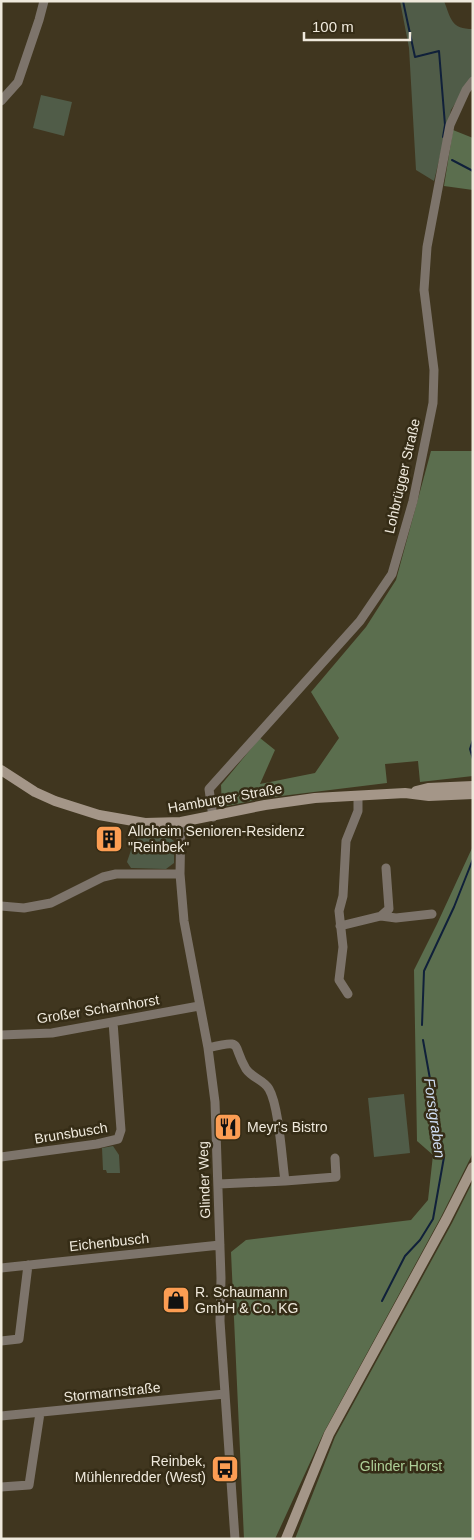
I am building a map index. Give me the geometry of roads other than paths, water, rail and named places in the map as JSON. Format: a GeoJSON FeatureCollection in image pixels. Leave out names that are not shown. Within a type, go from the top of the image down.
{"type":"FeatureCollection","features":[{"type":"Feature","properties":{"kind":"main road","name":"Hamburger Straße"},"geometry":{"type":"LineString","coordinates":[[1,770],[35,792],[79,810],[135,822],[158,823],[181,822],[213,817],[292,800],[405,793],[428,788],[473,786]]}},
{"type":"Feature","properties":{"kind":"main road","name":"Hamburger Straße"},"geometry":{"type":"LineString","coordinates":[[405,793],[429,796],[473,794]]}},
{"type":"Feature","properties":{"kind":"main road"},"geometry":{"type":"LineString","coordinates":[[286,1539],[329,1434],[442,1229],[473,1167]]}},
{"type":"Feature","properties":{"kind":"street"},"geometry":{"type":"LineString","coordinates":[[1,101],[18,82],[44,1]]}},
{"type":"Feature","properties":{"kind":"street","name":"Lohbrügger Straße"},"geometry":{"type":"LineString","coordinates":[[213,817],[209,789],[360,621],[392,574],[413,501],[433,402],[434,370],[424,290],[427,247],[450,125],[466,90],[473,81]]}},
{"type":"Feature","properties":{"kind":"street"},"geometry":{"type":"LineString","coordinates":[[348,994],[339,980],[342,948],[339,911],[343,896],[346,841],[358,811],[358,796]]}},
{"type":"Feature","properties":{"kind":"street","name":"Glinder Weg"},"geometry":{"type":"LineString","coordinates":[[181,822],[180,874],[184,921],[208,1048],[215,1102],[219,1184],[220,1321],[235,1539]]}},
{"type":"Feature","properties":{"kind":"street"},"geometry":{"type":"LineString","coordinates":[[381,916],[389,909],[386,868]]}},
{"type":"Feature","properties":{"kind":"street"},"geometry":{"type":"LineString","coordinates":[[1,906],[24,908],[51,903],[103,877],[116,874],[180,874]]}},
{"type":"Feature","properties":{"kind":"street"},"geometry":{"type":"LineString","coordinates":[[340,926],[381,916],[396,918],[432,914]]}},
{"type":"Feature","properties":{"kind":"street","name":"Großer Scharnhorst"},"geometry":{"type":"LineString","coordinates":[[1,1035],[52,1033],[199,1006]]}},
{"type":"Feature","properties":{"kind":"street","name":"Brunsbusch"},"geometry":{"type":"LineString","coordinates":[[1,1157],[97,1144],[118,1139],[121,1130],[113,1022]]}},
{"type":"Feature","properties":{"kind":"street"},"geometry":{"type":"LineString","coordinates":[[208,1048],[229,1043],[235,1045],[250,1074],[267,1086],[270,1091],[277,1117],[285,1181]]}},
{"type":"Feature","properties":{"kind":"street"},"geometry":{"type":"LineString","coordinates":[[219,1184],[336,1177],[335,1158]]}},
{"type":"Feature","properties":{"kind":"street","name":"Eichenbusch"},"geometry":{"type":"LineString","coordinates":[[1,1268],[220,1245]]}},
{"type":"Feature","properties":{"kind":"street"},"geometry":{"type":"LineString","coordinates":[[1,1341],[19,1339],[28,1265]]}},
{"type":"Feature","properties":{"kind":"street","name":"Stormarnstraße"},"geometry":{"type":"LineString","coordinates":[[1,1416],[225,1394]]}},
{"type":"Feature","properties":{"kind":"street"},"geometry":{"type":"LineString","coordinates":[[1,1487],[29,1486],[40,1413]]}},
{"type":"Feature","properties":{"kind":"waterway","name":"Forstgraben"},"geometry":{"type":"LineString","coordinates":[[403,1],[415,57],[439,51],[445,125],[443,137]]}},
{"type":"Feature","properties":{"kind":"waterway","name":"Forstgraben"},"geometry":{"type":"LineString","coordinates":[[452,160],[473,171]]}},
{"type":"Feature","properties":{"kind":"waterway","name":"Forstgraben"},"geometry":{"type":"LineString","coordinates":[[473,740],[470,749],[473,759]]}},
{"type":"Feature","properties":{"kind":"waterway","name":"Forstgraben"},"geometry":{"type":"LineString","coordinates":[[422,1025],[424,971],[454,907],[473,859]]}},
{"type":"Feature","properties":{"kind":"waterway","name":"Forstgraben"},"geometry":{"type":"LineString","coordinates":[[382,1301],[405,1256],[420,1240],[433,1219],[444,1157],[423,1040]]}},
{"type":"Feature","properties":{"kind":"place","name":"Alloheim Senioren-Residenz \"Reinbek\""},"geometry":{"type":"Point","coordinates":[109,839]}},
{"type":"Feature","properties":{"kind":"place","name":"Meyr's Bistro"},"geometry":{"type":"Point","coordinates":[228,1127]}},
{"type":"Feature","properties":{"kind":"place","name":"R. Schaumann GmbH & Co. KG"},"geometry":{"type":"Point","coordinates":[176,1300]}},
{"type":"Feature","properties":{"kind":"place","name":"Reinbek, Mühlenredder (West)"},"geometry":{"type":"Point","coordinates":[225,1469]}},
{"type":"Feature","properties":{"kind":"park label","name":"Glinder Horst"},"geometry":{"type":"Point","coordinates":[401,1466]}}]}
